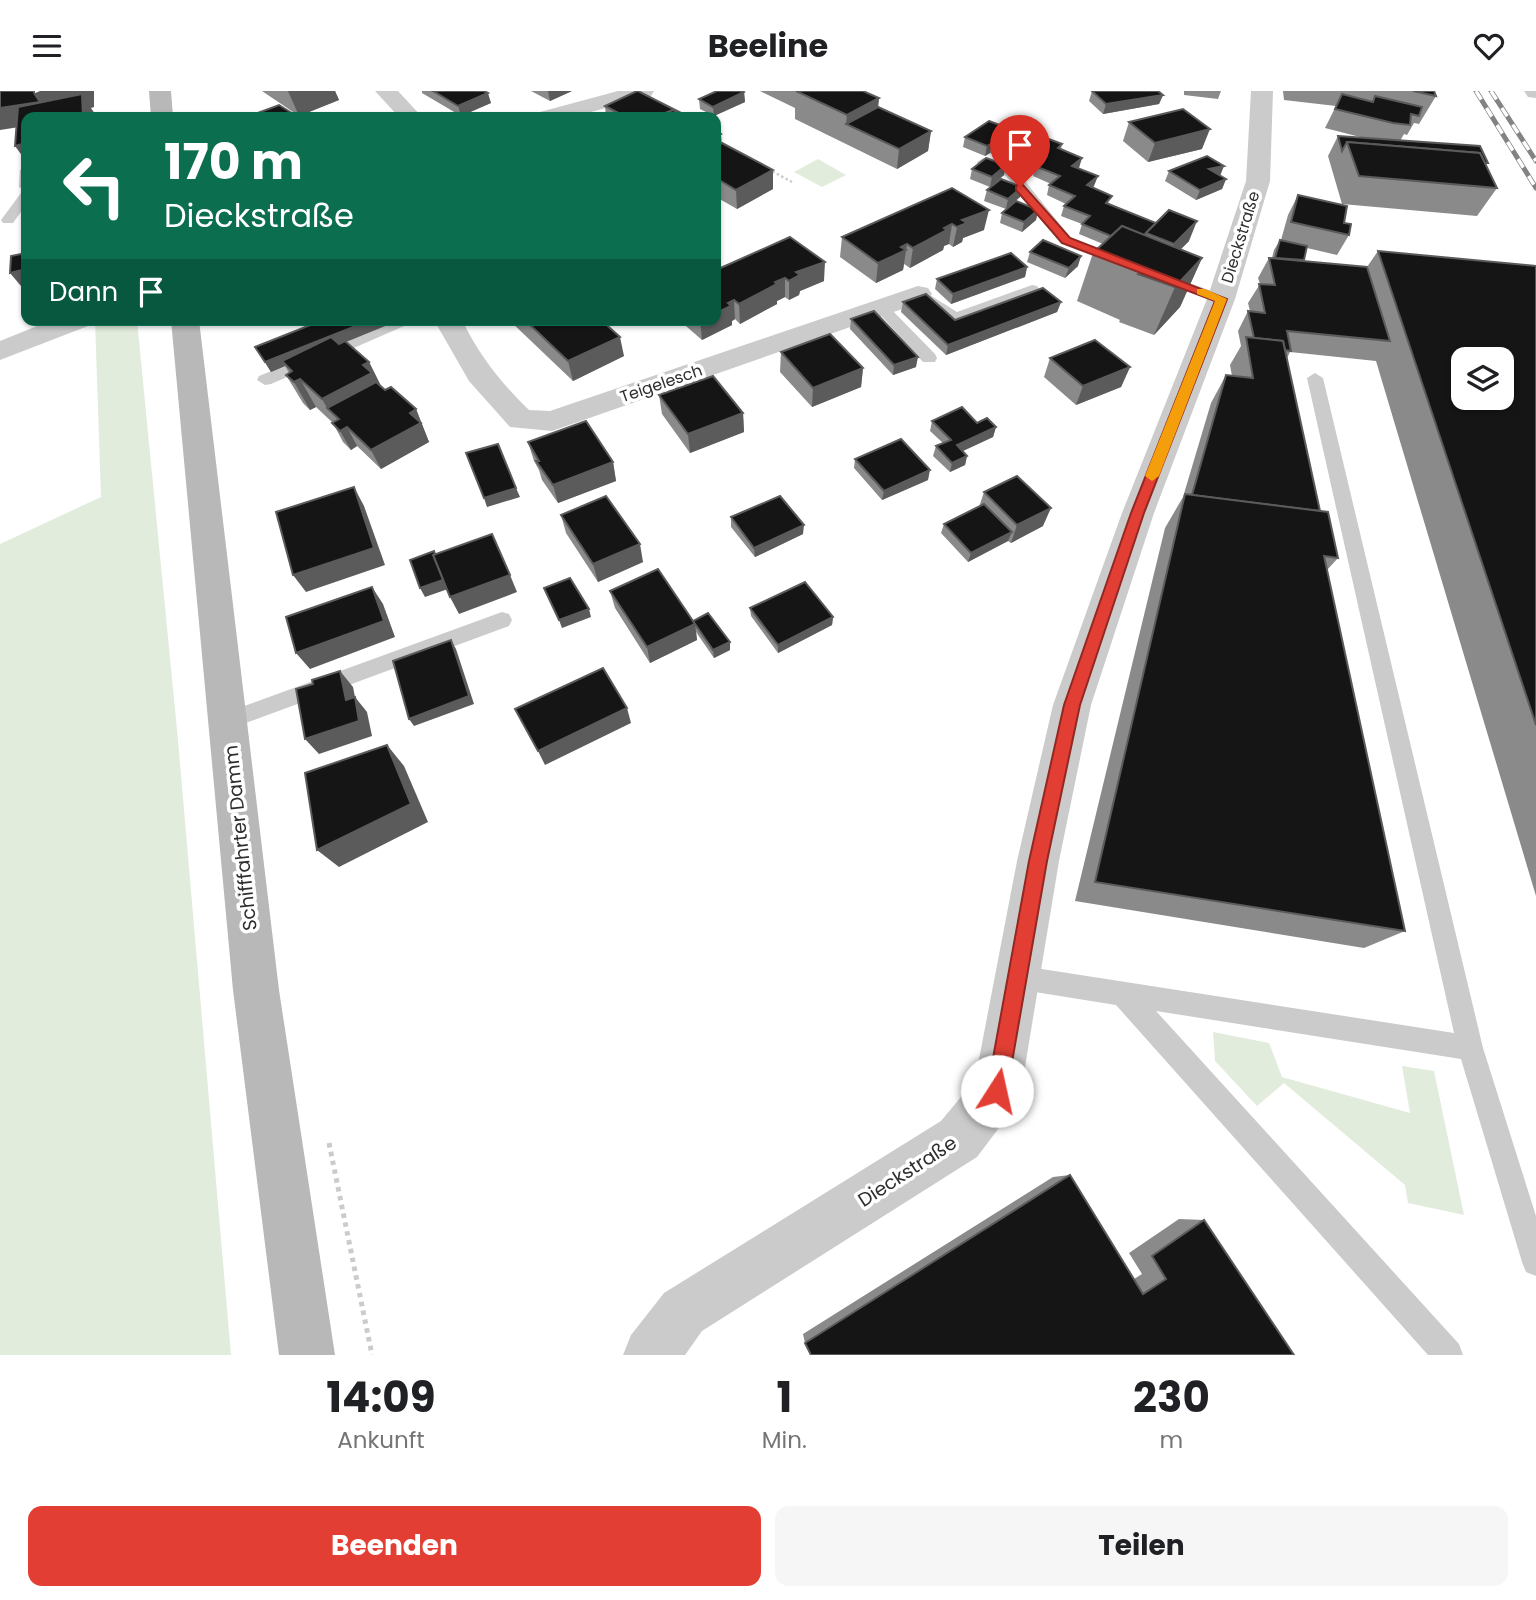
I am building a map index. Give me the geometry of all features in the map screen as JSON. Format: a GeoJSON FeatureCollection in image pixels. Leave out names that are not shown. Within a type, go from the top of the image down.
{"type":"FeatureCollection","features":[{"type":"Feature","properties":{"kind":"main road"},"geometry":{"type":"LineString","coordinates":[[160,91],[162,112]]}},
{"type":"Feature","properties":{"kind":"main road","name":"Schifffahrter Damm"},"geometry":{"type":"LineString","coordinates":[[186,326],[256,990],[306,1355]]}},
{"type":"Feature","properties":{"kind":"street"},"geometry":{"type":"LineString","coordinates":[[386,91],[406,112]]}},
{"type":"Feature","properties":{"kind":"street"},"geometry":{"type":"LineString","coordinates":[[566,112],[643,91]]}},
{"type":"Feature","properties":{"kind":"street","name":"Dieckstraße"},"geometry":{"type":"LineString","coordinates":[[651,1355],[683,1312],[959,1139],[997,1091],[1038,861],[1072,705],[1138,513],[1221,299],[1258,181],[1262,91]]}},
{"type":"Feature","properties":{"kind":"street","name":"Teigelesch"},"geometry":{"type":"LineString","coordinates":[[451,326],[463,353],[491,392],[521,420],[552,421],[918,293]]}},
{"type":"Feature","properties":{"kind":"street"},"geometry":{"type":"LineString","coordinates":[[0,351],[63,326]]}},
{"type":"Feature","properties":{"kind":"lane"},"geometry":{"type":"LineString","coordinates":[[983,162],[1011,173],[1066,241],[1131,265]]}},
{"type":"Feature","properties":{"kind":"lane"},"geometry":{"type":"LineString","coordinates":[[8,220],[21,203]]}},
{"type":"Feature","properties":{"kind":"lane","name":"Dieckstraße"},"geometry":{"type":"LineString","coordinates":[[1156,275],[1221,299]]}},
{"type":"Feature","properties":{"kind":"lane"},"geometry":{"type":"LineString","coordinates":[[918,293],[956,317],[1032,289]]}},
{"type":"Feature","properties":{"kind":"lane"},"geometry":{"type":"LineString","coordinates":[[881,307],[929,358]]}},
{"type":"Feature","properties":{"kind":"lane"},"geometry":{"type":"LineString","coordinates":[[265,380],[396,326]]}},
{"type":"Feature","properties":{"kind":"lane"},"geometry":{"type":"LineString","coordinates":[[1315,377],[1470,1048],[1536,1262]]}},
{"type":"Feature","properties":{"kind":"lane"},"geometry":{"type":"LineString","coordinates":[[227,721],[502,620]]}},
{"type":"Feature","properties":{"kind":"lane"},"geometry":{"type":"LineString","coordinates":[[1016,977],[1470,1048]]}},
{"type":"Feature","properties":{"kind":"lane"},"geometry":{"type":"LineString","coordinates":[[1125,996],[1448,1355]]}},
{"type":"Feature","properties":{"kind":"path"},"geometry":{"type":"LineString","coordinates":[[760,165],[792,182]]}},
{"type":"Feature","properties":{"kind":"green space"},"geometry":{"type":"Polygon","coordinates":[[[818,159],[846,175],[822,187],[794,172],[818,159]]]}},
{"type":"Feature","properties":{"kind":"green space"},"geometry":{"type":"Polygon","coordinates":[[[95,326],[138,326],[178,740],[231,1355],[0,1355],[0,544],[101,497],[95,326]]]}},
{"type":"Feature","properties":{"kind":"green space"},"geometry":{"type":"Polygon","coordinates":[[[1213,1032],[1269,1043],[1282,1077],[1410,1113],[1402,1066],[1434,1071],[1464,1215],[1408,1203],[1405,1185],[1284,1083],[1257,1106],[1215,1061],[1213,1032]]]}},
{"type":"Feature","properties":{"kind":"building"},"geometry":{"type":"Polygon","coordinates":[[[0,91],[34,91],[40,102],[0,108],[0,91]]]}},
{"type":"Feature","properties":{"kind":"building"},"geometry":{"type":"Polygon","coordinates":[[[433,91],[484,91],[488,93],[458,106],[433,91]]]}},
{"type":"Feature","properties":{"kind":"building"},"geometry":{"type":"Polygon","coordinates":[[[637,91],[679,112],[616,112],[605,106],[637,91]]]}},
{"type":"Feature","properties":{"kind":"building"},"geometry":{"type":"Polygon","coordinates":[[[717,91],[744,92],[713,107],[699,99],[717,91]]]}},
{"type":"Feature","properties":{"kind":"building"},"geometry":{"type":"Polygon","coordinates":[[[796,91],[863,91],[879,98],[847,115],[796,91]]]}},
{"type":"Feature","properties":{"kind":"building"},"geometry":{"type":"Polygon","coordinates":[[[1092,91],[1158,91],[1163,95],[1106,104],[1092,91]]]}},
{"type":"Feature","properties":{"kind":"building"},"geometry":{"type":"Polygon","coordinates":[[[1413,91],[1434,91],[1436,96],[1413,91]]]}},
{"type":"Feature","properties":{"kind":"building"},"geometry":{"type":"Polygon","coordinates":[[[82,94],[83,112],[21,112],[21,144],[15,146],[18,107],[82,94]]]}},
{"type":"Feature","properties":{"kind":"building"},"geometry":{"type":"Polygon","coordinates":[[[1342,94],[1373,102],[1375,96],[1422,107],[1419,116],[1411,114],[1410,125],[1393,123],[1335,109],[1342,94]]]}},
{"type":"Feature","properties":{"kind":"building"},"geometry":{"type":"Polygon","coordinates":[[[279,105],[290,112],[260,112],[279,105]]]}},
{"type":"Feature","properties":{"kind":"building"},"geometry":{"type":"Polygon","coordinates":[[[878,107],[931,131],[899,149],[846,124],[878,107]]]}},
{"type":"Feature","properties":{"kind":"building"},"geometry":{"type":"Polygon","coordinates":[[[1183,109],[1210,129],[1155,143],[1129,122],[1183,109]]]}},
{"type":"Feature","properties":{"kind":"building"},"geometry":{"type":"Polygon","coordinates":[[[989,121],[1010,129],[1014,126],[1062,144],[1058,148],[1082,158],[1072,166],[1098,176],[1087,185],[1112,196],[1106,203],[1156,223],[1144,236],[1122,226],[1111,236],[1082,224],[1090,216],[1064,206],[1075,196],[1049,185],[1060,176],[1035,166],[1040,163],[992,143],[987,146],[965,137],[989,121]]]}},
{"type":"Feature","properties":{"kind":"building"},"geometry":{"type":"Polygon","coordinates":[[[1338,136],[1480,146],[1488,163],[1485,163],[1480,153],[1347,142],[1342,151],[1338,136]]]}},
{"type":"Feature","properties":{"kind":"building"},"geometry":{"type":"Polygon","coordinates":[[[1347,142],[1480,153],[1497,188],[1359,176],[1347,142]]]}},
{"type":"Feature","properties":{"kind":"building"},"geometry":{"type":"Polygon","coordinates":[[[721,144],[773,170],[736,190],[721,181],[721,144]]]}},
{"type":"Feature","properties":{"kind":"building"},"geometry":{"type":"Polygon","coordinates":[[[1207,156],[1224,166],[1209,169],[1226,179],[1200,190],[1169,171],[1207,156]]]}},
{"type":"Feature","properties":{"kind":"building"},"geometry":{"type":"Polygon","coordinates":[[[986,158],[1006,165],[992,177],[972,169],[986,158]]]}},
{"type":"Feature","properties":{"kind":"building"},"geometry":{"type":"Polygon","coordinates":[[[1001,179],[1022,187],[1008,199],[987,190],[1001,179]]]}},
{"type":"Feature","properties":{"kind":"building"},"geometry":{"type":"Polygon","coordinates":[[[952,188],[989,210],[962,220],[967,223],[957,227],[952,224],[944,228],[947,230],[913,248],[907,244],[901,247],[906,250],[878,263],[842,237],[952,188]]]}},
{"type":"Feature","properties":{"kind":"building"},"geometry":{"type":"Polygon","coordinates":[[[1298,195],[1347,206],[1344,223],[1351,224],[1349,235],[1291,222],[1298,195]]]}},
{"type":"Feature","properties":{"kind":"building"},"geometry":{"type":"Polygon","coordinates":[[[1016,201],[1038,210],[1024,222],[1002,213],[1016,201]]]}},
{"type":"Feature","properties":{"kind":"building"},"geometry":{"type":"Polygon","coordinates":[[[1169,210],[1197,221],[1174,244],[1146,233],[1169,210]]]}},
{"type":"Feature","properties":{"kind":"building"},"geometry":{"type":"Polygon","coordinates":[[[1122,226],[1202,258],[1175,287],[1138,274],[1140,272],[1093,253],[1122,226]]]}},
{"type":"Feature","properties":{"kind":"building"},"geometry":{"type":"Polygon","coordinates":[[[790,237],[825,262],[796,272],[800,275],[789,281],[785,278],[775,282],[777,284],[739,304],[734,300],[728,303],[731,306],[721,311],[721,268],[790,237]]]}},
{"type":"Feature","properties":{"kind":"building"},"geometry":{"type":"Polygon","coordinates":[[[1043,240],[1081,256],[1069,268],[1030,252],[1043,240]]]}},
{"type":"Feature","properties":{"kind":"building"},"geometry":{"type":"Polygon","coordinates":[[[1280,240],[1307,246],[1304,260],[1275,258],[1280,240]]]}},
{"type":"Feature","properties":{"kind":"building"},"geometry":{"type":"Polygon","coordinates":[[[1378,251],[1536,266],[1536,725],[1378,251]]]}},
{"type":"Feature","properties":{"kind":"building"},"geometry":{"type":"Polygon","coordinates":[[[1011,253],[1027,267],[953,294],[937,279],[1011,253]]]}},
{"type":"Feature","properties":{"kind":"building"},"geometry":{"type":"Polygon","coordinates":[[[21,254],[21,270],[10,273],[11,256],[21,254]]]}},
{"type":"Feature","properties":{"kind":"building"},"geometry":{"type":"Polygon","coordinates":[[[1269,258],[1367,267],[1390,341],[1287,331],[1291,351],[1285,350],[1283,341],[1254,338],[1248,311],[1265,313],[1259,284],[1275,285],[1269,258]]]}},
{"type":"Feature","properties":{"kind":"building"},"geometry":{"type":"Polygon","coordinates":[[[1043,288],[1061,302],[948,345],[903,302],[926,294],[955,320],[1043,288]]]}},
{"type":"Feature","properties":{"kind":"building"},"geometry":{"type":"Polygon","coordinates":[[[874,311],[918,357],[894,365],[851,319],[874,311]]]}},
{"type":"Feature","properties":{"kind":"building"},"geometry":{"type":"Polygon","coordinates":[[[308,326],[356,326],[265,362],[255,347],[308,326]]]}},
{"type":"Feature","properties":{"kind":"building"},"geometry":{"type":"Polygon","coordinates":[[[531,326],[608,326],[620,337],[568,361],[531,326]]]}},
{"type":"Feature","properties":{"kind":"building"},"geometry":{"type":"Polygon","coordinates":[[[830,334],[863,368],[813,388],[781,352],[830,334]]]}},
{"type":"Feature","properties":{"kind":"building"},"geometry":{"type":"Polygon","coordinates":[[[331,337],[339,344],[345,341],[369,362],[363,365],[372,373],[322,399],[300,379],[294,382],[286,375],[292,371],[282,361],[331,337]]]}},
{"type":"Feature","properties":{"kind":"building"},"geometry":{"type":"Polygon","coordinates":[[[1246,337],[1283,341],[1320,511],[1192,495],[1226,375],[1253,378],[1246,337]]]}},
{"type":"Feature","properties":{"kind":"building"},"geometry":{"type":"Polygon","coordinates":[[[1095,340],[1130,367],[1083,386],[1050,358],[1095,340]]]}},
{"type":"Feature","properties":{"kind":"building"},"geometry":{"type":"Polygon","coordinates":[[[713,376],[743,413],[688,434],[659,395],[713,376]]]}},
{"type":"Feature","properties":{"kind":"building"},"geometry":{"type":"Polygon","coordinates":[[[376,382],[385,390],[391,387],[416,409],[410,413],[421,423],[371,450],[347,427],[340,431],[332,423],[339,419],[327,408],[376,382]]]}},
{"type":"Feature","properties":{"kind":"building"},"geometry":{"type":"Polygon","coordinates":[[[962,407],[977,423],[987,418],[996,427],[957,445],[967,456],[952,463],[936,446],[951,440],[932,421],[962,407]]]}},
{"type":"Feature","properties":{"kind":"building"},"geometry":{"type":"Polygon","coordinates":[[[586,421],[613,462],[553,485],[536,461],[539,461],[528,442],[586,421]]]}},
{"type":"Feature","properties":{"kind":"building"},"geometry":{"type":"Polygon","coordinates":[[[901,439],[930,470],[884,491],[855,459],[901,439]]]}},
{"type":"Feature","properties":{"kind":"building"},"geometry":{"type":"Polygon","coordinates":[[[498,444],[516,488],[484,498],[466,453],[498,444]]]}},
{"type":"Feature","properties":{"kind":"building"},"geometry":{"type":"Polygon","coordinates":[[[1017,476],[1051,508],[1017,525],[984,492],[1017,476]]]}},
{"type":"Feature","properties":{"kind":"building"},"geometry":{"type":"Polygon","coordinates":[[[354,487],[374,548],[293,575],[276,512],[354,487]]]}},
{"type":"Feature","properties":{"kind":"building"},"geometry":{"type":"Polygon","coordinates":[[[1185,494],[1328,512],[1338,558],[1324,556],[1405,931],[1095,882],[1185,494]]]}},
{"type":"Feature","properties":{"kind":"building"},"geometry":{"type":"Polygon","coordinates":[[[606,496],[640,544],[593,564],[561,515],[606,496]]]}},
{"type":"Feature","properties":{"kind":"building"},"geometry":{"type":"Polygon","coordinates":[[[780,496],[804,525],[754,548],[731,517],[780,496]]]}},
{"type":"Feature","properties":{"kind":"building"},"geometry":{"type":"Polygon","coordinates":[[[984,504],[1012,532],[971,553],[944,524],[984,504]]]}},
{"type":"Feature","properties":{"kind":"building"},"geometry":{"type":"Polygon","coordinates":[[[492,534],[510,575],[450,597],[433,555],[492,534]]]}},
{"type":"Feature","properties":{"kind":"building"},"geometry":{"type":"Polygon","coordinates":[[[434,551],[433,555],[443,580],[420,588],[410,560],[434,551]]]}},
{"type":"Feature","properties":{"kind":"building"},"geometry":{"type":"Polygon","coordinates":[[[658,569],[695,624],[647,647],[610,591],[658,569]]]}},
{"type":"Feature","properties":{"kind":"building"},"geometry":{"type":"Polygon","coordinates":[[[570,578],[589,609],[559,620],[544,588],[570,578]]]}},
{"type":"Feature","properties":{"kind":"building"},"geometry":{"type":"Polygon","coordinates":[[[805,582],[833,617],[778,645],[750,608],[805,582]]]}},
{"type":"Feature","properties":{"kind":"building"},"geometry":{"type":"Polygon","coordinates":[[[372,587],[384,621],[296,653],[286,617],[372,587]]]}},
{"type":"Feature","properties":{"kind":"building"},"geometry":{"type":"Polygon","coordinates":[[[708,613],[730,642],[713,650],[693,621],[708,613]]]}},
{"type":"Feature","properties":{"kind":"building"},"geometry":{"type":"Polygon","coordinates":[[[451,640],[469,696],[409,719],[393,661],[451,640]]]}},
{"type":"Feature","properties":{"kind":"building"},"geometry":{"type":"Polygon","coordinates":[[[603,668],[627,708],[538,751],[515,709],[603,668]]]}},
{"type":"Feature","properties":{"kind":"building"},"geometry":{"type":"Polygon","coordinates":[[[340,671],[346,700],[355,697],[359,721],[305,739],[296,689],[313,684],[312,680],[340,671]]]}},
{"type":"Feature","properties":{"kind":"building"},"geometry":{"type":"Polygon","coordinates":[[[387,745],[411,804],[317,850],[305,773],[387,745]]]}},
{"type":"Feature","properties":{"kind":"building"},"geometry":{"type":"Polygon","coordinates":[[[1070,1175],[1143,1294],[1166,1279],[1152,1256],[1204,1220],[1294,1355],[811,1355],[805,1343],[1070,1175]]]}},
{"type":"Feature","properties":{"kind":"railway"},"geometry":{"type":"LineString","coordinates":[[1476,91],[1536,188]]}},
{"type":"Feature","properties":{"kind":"railway"},"geometry":{"type":"LineString","coordinates":[[1491,91],[1536,161]]}},
{"type":"Feature","properties":{"kind":"slow traffic"},"geometry":{"type":"LineString","coordinates":[[1152,476],[1221,299],[1201,291]]}},
{"type":"Feature","properties":{"kind":"route"},"geometry":{"type":"LineString","coordinates":[[997,1091],[1038,861],[1072,705],[1138,513],[1221,299],[1066,241],[1020,187]]}}]}
